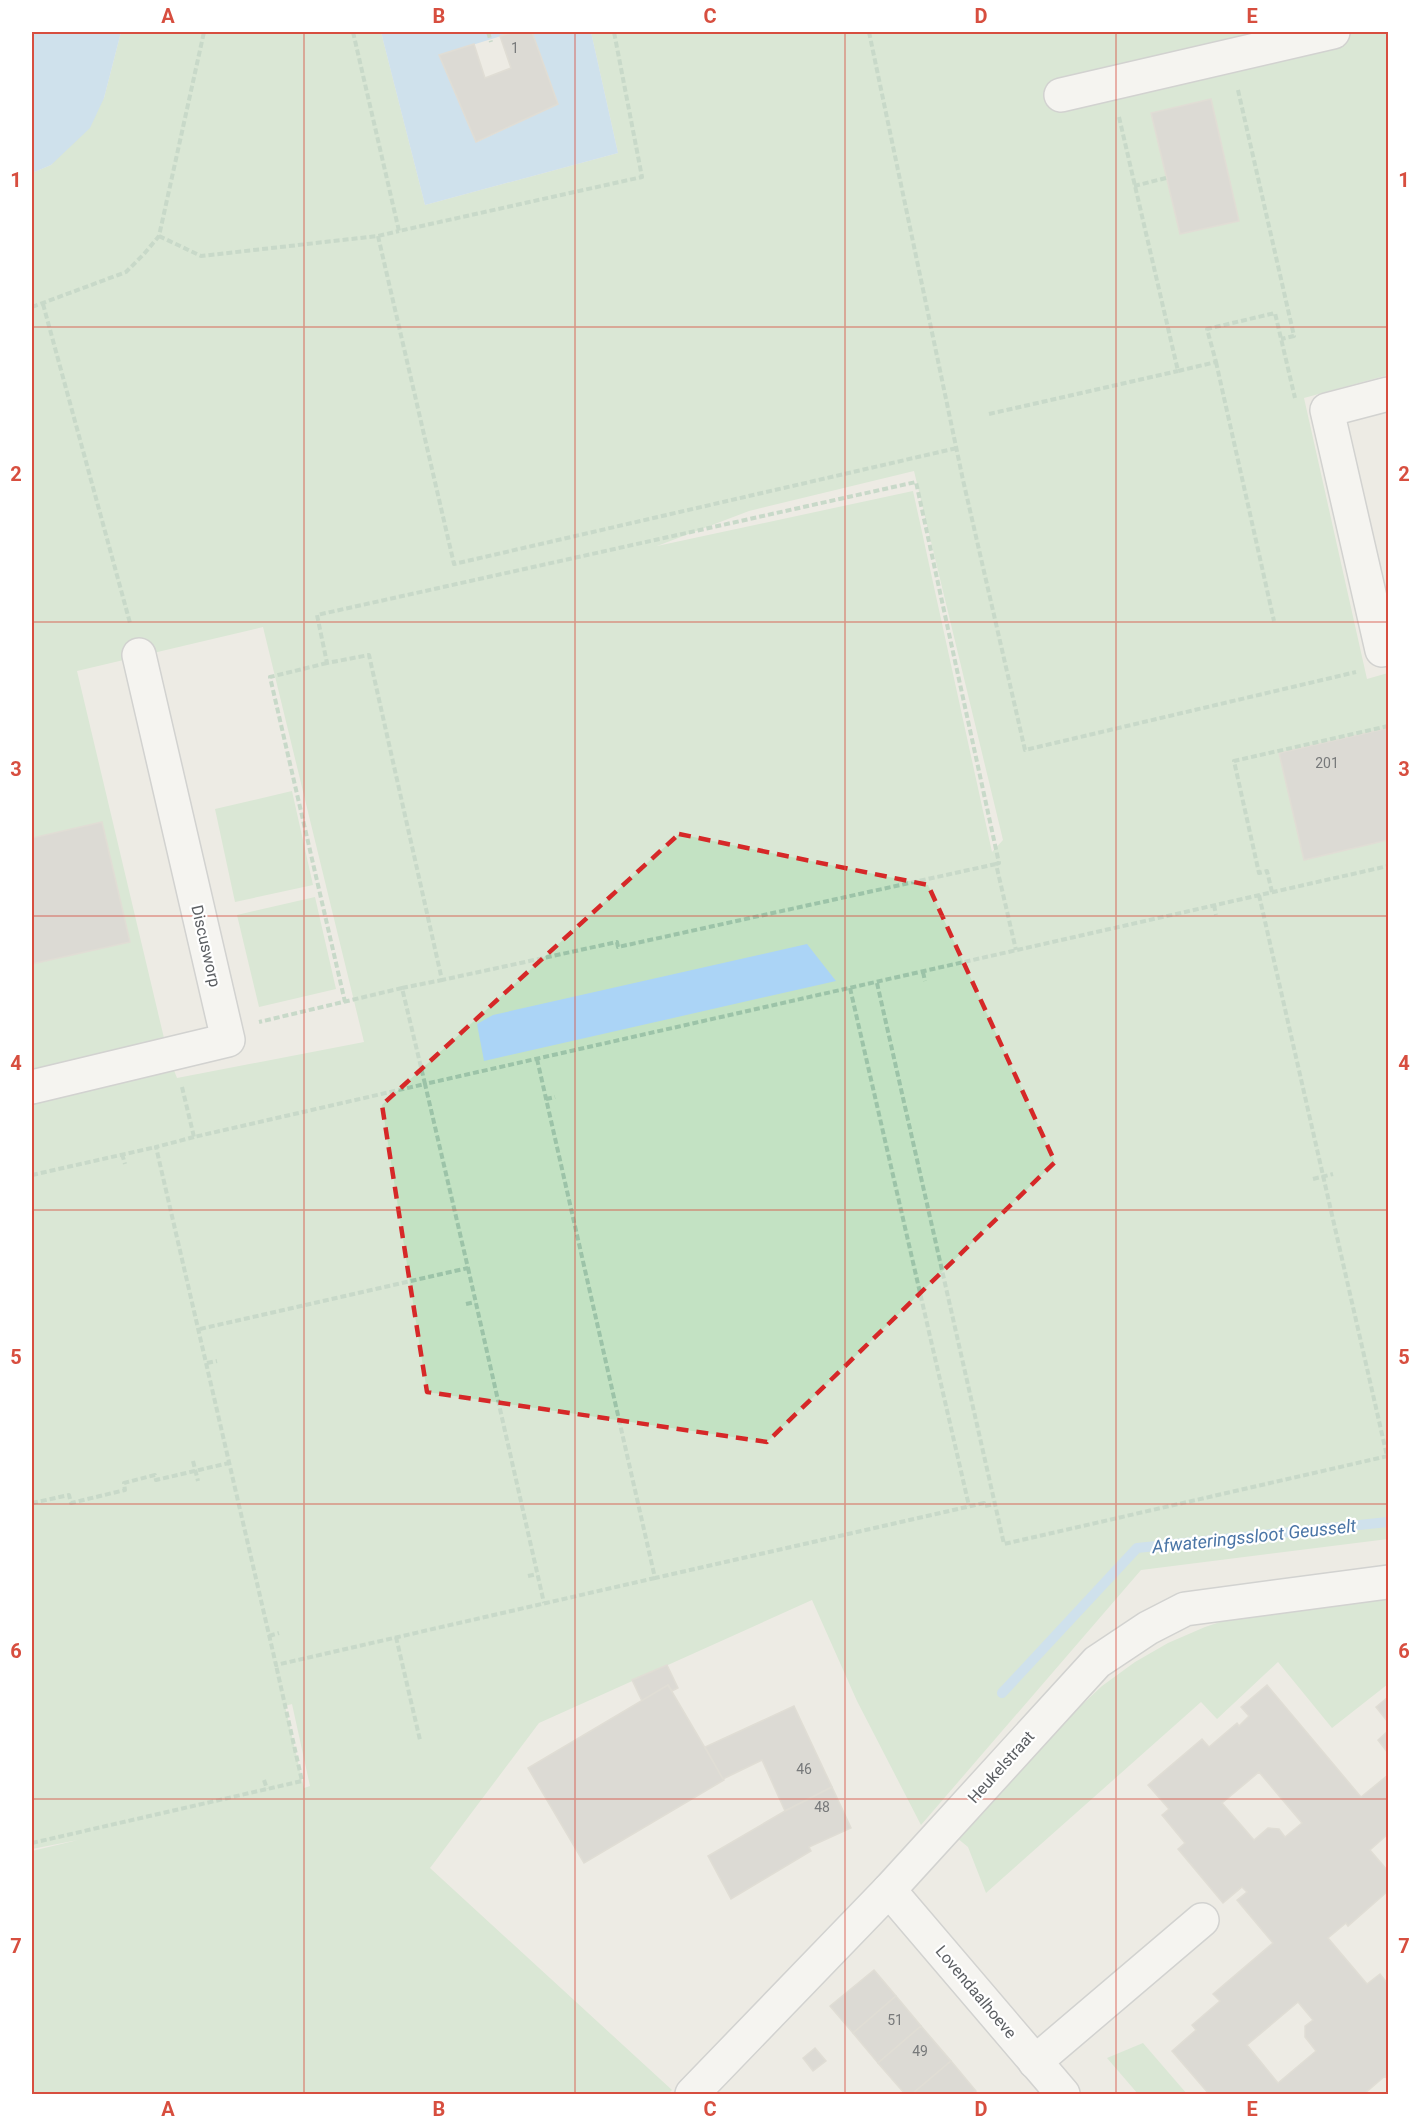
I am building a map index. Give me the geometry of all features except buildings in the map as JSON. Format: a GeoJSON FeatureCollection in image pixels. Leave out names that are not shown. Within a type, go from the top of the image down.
{"type":"FeatureCollection","features":[{"type":"Feature","properties":{"kind":"street"},"geometry":{"type":"LineString","coordinates":[[1060,95],[1333,32]]}},
{"type":"Feature","properties":{"kind":"street"},"geometry":{"type":"LineString","coordinates":[[1377,659],[1382,650],[1327,410],[1389,394]]}},
{"type":"Feature","properties":{"kind":"street","name":"Discusworp"},"geometry":{"type":"LineString","coordinates":[[139,655],[225,1030]]}},
{"type":"Feature","properties":{"kind":"street"},"geometry":{"type":"LineString","coordinates":[[32,1087],[228,1040],[225,1030]]}},
{"type":"Feature","properties":{"kind":"street","name":"Heukelstraat"},"geometry":{"type":"LineString","coordinates":[[692,2094],[889,1890],[1097,1662],[1148,1628],[1185,1609],[1389,1582]]}},
{"type":"Feature","properties":{"kind":"street","name":"Lovendaalhoeve"},"geometry":{"type":"LineString","coordinates":[[889,1890],[1062,2094]]}},
{"type":"Feature","properties":{"kind":"street"},"geometry":{"type":"LineString","coordinates":[[1035,2062],[1202,1920]]}},
{"type":"Feature","properties":{"kind":"path"},"geometry":{"type":"LineString","coordinates":[[32,308],[126,272],[159,236],[204,32]]}},
{"type":"Feature","properties":{"kind":"path"},"geometry":{"type":"LineString","coordinates":[[353,32],[399,231]]}},
{"type":"Feature","properties":{"kind":"path"},"geometry":{"type":"LineString","coordinates":[[488,32],[491,42]]}},
{"type":"Feature","properties":{"kind":"path"},"geometry":{"type":"LineString","coordinates":[[159,236],[201,256],[378,236],[642,177],[614,32]]}},
{"type":"Feature","properties":{"kind":"path"},"geometry":{"type":"LineString","coordinates":[[869,32],[957,448],[1025,750],[1377,659]]}},
{"type":"Feature","properties":{"kind":"path"},"geometry":{"type":"LineString","coordinates":[[1230,56],[1294,336],[1281,339]]}},
{"type":"Feature","properties":{"kind":"path"},"geometry":{"type":"LineString","coordinates":[[1112,83],[1178,371]]}},
{"type":"Feature","properties":{"kind":"path"},"geometry":{"type":"LineString","coordinates":[[1134,186],[1166,178]]}},
{"type":"Feature","properties":{"kind":"path"},"geometry":{"type":"LineString","coordinates":[[378,236],[454,564],[957,448]]}},
{"type":"Feature","properties":{"kind":"path"},"geometry":{"type":"LineString","coordinates":[[43,304],[139,655]]}},
{"type":"Feature","properties":{"kind":"path"},"geometry":{"type":"LineString","coordinates":[[1274,621],[1207,329],[1275,313],[1299,417],[1327,410]]}},
{"type":"Feature","properties":{"kind":"path"},"geometry":{"type":"LineString","coordinates":[[989,414],[1179,373],[1178,371],[1216,362]]}},
{"type":"Feature","properties":{"kind":"path"},"geometry":{"type":"LineString","coordinates":[[327,663],[317,615],[916,482],[1016,950]]}},
{"type":"Feature","properties":{"kind":"path"},"geometry":{"type":"LineString","coordinates":[[345,1002],[270,677],[327,663],[369,655],[442,980]]}},
{"type":"Feature","properties":{"kind":"path"},"geometry":{"type":"LineString","coordinates":[[1272,892],[1267,871],[1259,873],[1234,761],[1389,726]]}},
{"type":"Feature","properties":{"kind":"path"},"geometry":{"type":"LineString","coordinates":[[225,1030],[402,988],[617,942],[618,946],[996,864]]}},
{"type":"Feature","properties":{"kind":"path"},"geometry":{"type":"LineString","coordinates":[[32,1175],[1389,866]]}},
{"type":"Feature","properties":{"kind":"path"},"geometry":{"type":"LineString","coordinates":[[877,982],[1004,1544],[1388,1456],[1259,895]]}},
{"type":"Feature","properties":{"kind":"path"},"geometry":{"type":"LineString","coordinates":[[1214,905],[1216,915]]}},
{"type":"Feature","properties":{"kind":"path"},"geometry":{"type":"LineString","coordinates":[[923,972],[925,981]]}},
{"type":"Feature","properties":{"kind":"path"},"geometry":{"type":"LineString","coordinates":[[402,988],[544,1603]]}},
{"type":"Feature","properties":{"kind":"path"},"geometry":{"type":"LineString","coordinates":[[850,988],[969,1506]]}},
{"type":"Feature","properties":{"kind":"path"},"geometry":{"type":"LineString","coordinates":[[854,1029],[860,1028]]}},
{"type":"Feature","properties":{"kind":"path"},"geometry":{"type":"LineString","coordinates":[[174,1054],[194,1137]]}},
{"type":"Feature","properties":{"kind":"path"},"geometry":{"type":"LineString","coordinates":[[537,1059],[655,1578]]}},
{"type":"Feature","properties":{"kind":"path"},"geometry":{"type":"LineString","coordinates":[[546,1099],[555,1097]]}},
{"type":"Feature","properties":{"kind":"path"},"geometry":{"type":"LineString","coordinates":[[32,1843],[302,1781],[200,1329],[156,1147]]}},
{"type":"Feature","properties":{"kind":"path"},"geometry":{"type":"LineString","coordinates":[[122,1154],[125,1164]]}},
{"type":"Feature","properties":{"kind":"path"},"geometry":{"type":"LineString","coordinates":[[1313,1179],[1333,1174]]}},
{"type":"Feature","properties":{"kind":"path"},"geometry":{"type":"LineString","coordinates":[[200,1329],[468,1268]]}},
{"type":"Feature","properties":{"kind":"path"},"geometry":{"type":"LineString","coordinates":[[466,1304],[475,1302]]}},
{"type":"Feature","properties":{"kind":"path"},"geometry":{"type":"LineString","coordinates":[[207,1363],[217,1361]]}},
{"type":"Feature","properties":{"kind":"path"},"geometry":{"type":"LineString","coordinates":[[192,1461],[198,1481]]}},
{"type":"Feature","properties":{"kind":"path"},"geometry":{"type":"LineString","coordinates":[[32,1503],[69,1495],[71,1503],[126,1490],[124,1482],[154,1475],[156,1480],[229,1463]]}},
{"type":"Feature","properties":{"kind":"path"},"geometry":{"type":"LineString","coordinates":[[276,1665],[969,1506],[984,1503],[985,1506],[995,1504]]}},
{"type":"Feature","properties":{"kind":"path"},"geometry":{"type":"LineString","coordinates":[[528,1576],[537,1574]]}},
{"type":"Feature","properties":{"kind":"path"},"geometry":{"type":"LineString","coordinates":[[269,1636],[279,1633]]}},
{"type":"Feature","properties":{"kind":"path"},"geometry":{"type":"LineString","coordinates":[[396,1637],[420,1740]]}},
{"type":"Feature","properties":{"kind":"path"},"geometry":{"type":"LineString","coordinates":[[264,1779],[267,1789]]}},
{"type":"Feature","properties":{"kind":"highlighted area"},"geometry":{"type":"Polygon","coordinates":[[[679,834],[928,885],[1055,1162],[767,1442],[427,1392],[382,1105],[679,834]]]}},
{"type":"Feature","properties":{"kind":"green space"},"geometry":{"type":"Polygon","coordinates":[[[121,32],[381,32],[425,205],[618,153],[591,32],[1388,32],[1388,375],[1304,398],[1367,679],[1388,673],[1388,1539],[1141,1570],[921,1825],[857,1701],[812,1600],[539,1723],[430,1868],[672,2090],[668,2094],[32,2094],[32,1851],[78,1840],[32,1849],[32,173],[51,165],[104,98],[121,32]],[[914,471],[749,511],[657,546],[913,491],[992,852],[1003,840],[914,471]],[[263,627],[77,671],[168,1055],[177,1078],[364,1042],[263,627]],[[292,1704],[285,1706],[304,1788],[310,1786],[292,1704]]]}},
{"type":"Feature","properties":{"kind":"green space"},"geometry":{"type":"Polygon","coordinates":[[[292,791],[313,885],[235,902],[215,809],[292,791]]]}},
{"type":"Feature","properties":{"kind":"green space"},"geometry":{"type":"Polygon","coordinates":[[[315,897],[336,989],[259,1007],[237,915],[315,897]]]}},
{"type":"Feature","properties":{"kind":"green space"},"geometry":{"type":"Polygon","coordinates":[[[1388,1594],[1388,1684],[1332,1728],[1278,1662],[1217,1719],[1201,1702],[986,1893],[968,1847],[957,1838],[1071,1715],[1102,1686],[1135,1662],[1168,1643],[1205,1627],[1253,1611],[1388,1594]]]}},
{"type":"Feature","properties":{"kind":"green space"},"geometry":{"type":"Polygon","coordinates":[[[1143,2043],[1187,2094],[1138,2094],[1107,2058],[1143,2043]]]}},
{"type":"Feature","properties":{"kind":"water"},"geometry":{"type":"Polygon","coordinates":[[[32,32],[121,32],[104,98],[90,128],[51,165],[32,173],[32,32]]]}},
{"type":"Feature","properties":{"kind":"water"},"geometry":{"type":"Polygon","coordinates":[[[381,32],[514,32],[440,55],[477,142],[558,104],[532,32],[591,32],[618,153],[425,205],[381,32]]]}},
{"type":"Feature","properties":{"kind":"water"},"geometry":{"type":"Polygon","coordinates":[[[807,944],[836,981],[484,1061],[477,1024],[493,1015],[807,944]]]}},
{"type":"Feature","properties":{"kind":"waterway","name":"Afwateringssloot Geusselt"},"geometry":{"type":"LineString","coordinates":[[1002,1693],[1137,1548],[1388,1522]]}}]}
